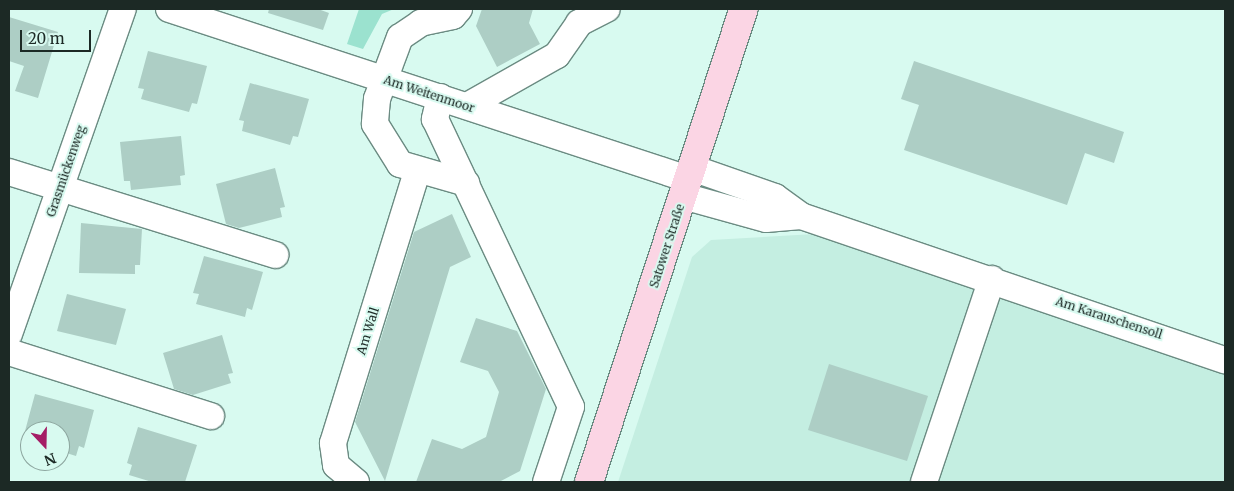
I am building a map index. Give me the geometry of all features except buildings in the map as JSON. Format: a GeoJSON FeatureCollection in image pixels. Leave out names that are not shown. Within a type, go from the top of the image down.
{"type":"FeatureCollection","features":[{"type":"Feature","properties":{"kind":"main road","name":"Satower Straße"},"geometry":{"type":"LineString","coordinates":[[589,482],[744,9]]}},
{"type":"Feature","properties":{"kind":"street","name":"Grasmückenweg"},"geometry":{"type":"LineString","coordinates":[[9,334],[123,9]]}},
{"type":"Feature","properties":{"kind":"street","name":"Am Weitenmoor"},"geometry":{"type":"LineString","coordinates":[[169,9],[440,97],[688,181]]}},
{"type":"Feature","properties":{"kind":"street"},"geometry":{"type":"LineString","coordinates":[[459,9],[400,36],[383,79],[375,124],[400,164],[417,171],[466,183]]}},
{"type":"Feature","properties":{"kind":"street"},"geometry":{"type":"LineString","coordinates":[[467,106],[557,55],[579,24],[607,9]]}},
{"type":"Feature","properties":{"kind":"street"},"geometry":{"type":"LineString","coordinates":[[440,97],[435,119],[571,407],[546,482]]}},
{"type":"Feature","properties":{"kind":"street","name":"Am Wall"},"geometry":{"type":"LineString","coordinates":[[356,482],[336,465],[332,443],[417,171]]}},
{"type":"Feature","properties":{"kind":"street"},"geometry":{"type":"LineString","coordinates":[[9,172],[275,255]]}},
{"type":"Feature","properties":{"kind":"street","name":"Am Karauschensoll"},"geometry":{"type":"LineString","coordinates":[[688,181],[775,197],[801,216],[992,279],[1225,360]]}},
{"type":"Feature","properties":{"kind":"street"},"geometry":{"type":"LineString","coordinates":[[924,482],[992,279]]}},
{"type":"Feature","properties":{"kind":"street"},"geometry":{"type":"LineString","coordinates":[[9,352],[211,416]]}},
{"type":"Feature","properties":{"kind":"shaded area"},"geometry":{"type":"Polygon","coordinates":[[[359,9],[394,9],[382,14],[363,49],[347,44],[359,9]]]}},
{"type":"Feature","properties":{"kind":"shaded area"},"geometry":{"type":"Polygon","coordinates":[[[850,232],[1225,360],[1225,482],[618,482],[692,257],[711,240],[850,232]]]}}]}
